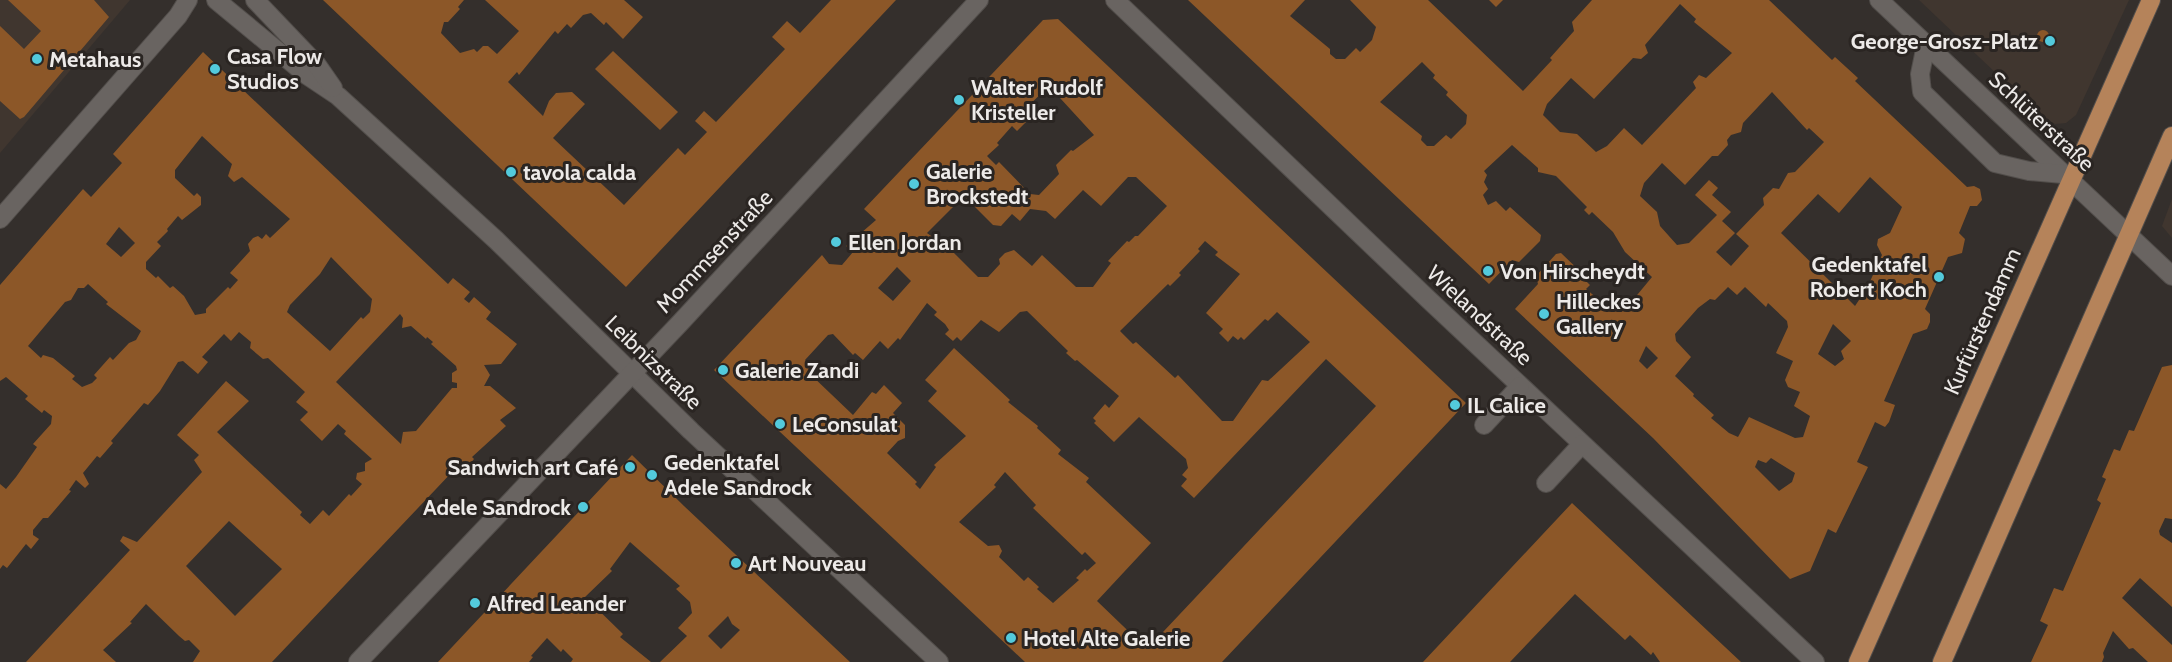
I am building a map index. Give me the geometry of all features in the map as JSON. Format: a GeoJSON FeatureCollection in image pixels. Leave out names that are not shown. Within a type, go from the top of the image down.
{"type":"FeatureCollection","features":[{"type":"Feature","properties":{"kind":"main road","name":"Kurfürstendamm"},"geometry":{"type":"LineString","coordinates":[[1858,662],[2067,177],[2151,0]]}},
{"type":"Feature","properties":{"kind":"main road"},"geometry":{"type":"LineString","coordinates":[[1942,662],[2172,136]]}},
{"type":"Feature","properties":{"kind":"street"},"geometry":{"type":"LineString","coordinates":[[0,219],[178,16],[188,0]]}},
{"type":"Feature","properties":{"kind":"street","name":"Leibnizstraße"},"geometry":{"type":"LineString","coordinates":[[216,0],[308,76],[338,96],[495,240],[632,374],[939,662]]}},
{"type":"Feature","properties":{"kind":"street","name":"Leibnizstraße"},"geometry":{"type":"LineString","coordinates":[[255,0],[317,65],[338,96]]}},
{"type":"Feature","properties":{"kind":"street","name":"Mommsenstraße"},"geometry":{"type":"LineString","coordinates":[[358,662],[632,374],[979,0]]}},
{"type":"Feature","properties":{"kind":"street","name":"Wielandstraße"},"geometry":{"type":"LineString","coordinates":[[1115,0],[1520,386],[1815,662]]}},
{"type":"Feature","properties":{"kind":"street","name":"Schlüterstraße"},"geometry":{"type":"LineString","coordinates":[[1879,0],[2172,276]]}},
{"type":"Feature","properties":{"kind":"street"},"geometry":{"type":"LineString","coordinates":[[1926,45],[1920,74],[1922,92],[1995,163],[2067,177]]}},
{"type":"Feature","properties":{"kind":"street"},"geometry":{"type":"LineString","coordinates":[[1484,425],[1520,386]]}},
{"type":"Feature","properties":{"kind":"street"},"geometry":{"type":"LineString","coordinates":[[1546,483],[1582,444]]}},
{"type":"Feature","properties":{"kind":"shaded area","name":"Metahaus"},"geometry":{"type":"Polygon","coordinates":[[[0,0],[130,0],[0,153],[0,0]]]}},
{"type":"Feature","properties":{"kind":"shaded area"},"geometry":{"type":"Polygon","coordinates":[[[1919,0],[2129,0],[2076,115],[2066,123],[2055,124],[2041,116],[1919,0]]]}},
{"type":"Feature","properties":{"kind":"shaded area"},"geometry":{"type":"Polygon","coordinates":[[[2172,199],[2172,238],[2162,226],[2172,199]]]}},
{"type":"Feature","properties":{"kind":"building","name":"Metahaus"},"geometry":{"type":"Polygon","coordinates":[[[8,0],[94,0],[109,17],[20,119],[0,101],[0,26],[24,49],[41,31],[8,0]]]}},
{"type":"Feature","properties":{"kind":"building"},"geometry":{"type":"Polygon","coordinates":[[[323,0],[464,0],[458,7],[460,9],[448,22],[444,22],[441,33],[460,53],[474,49],[477,52],[483,46],[488,46],[497,54],[519,31],[485,0],[624,0],[643,17],[623,39],[606,22],[604,25],[591,13],[583,15],[571,28],[567,24],[558,34],[555,31],[519,75],[517,72],[508,82],[543,116],[549,101],[556,93],[572,92],[585,104],[553,138],[624,205],[678,148],[685,155],[707,132],[695,121],[704,111],[716,122],[785,49],[772,37],[787,21],[800,33],[831,0],[896,0],[626,287],[323,0]]]}},
{"type":"Feature","properties":{"kind":"building"},"geometry":{"type":"Polygon","coordinates":[[[1188,0],[1305,0],[1290,16],[1330,49],[1330,54],[1336,59],[1345,59],[1356,48],[1360,52],[1372,40],[1376,27],[1350,0],[1428,0],[1523,91],[1552,60],[1550,58],[1574,31],[1572,22],[1592,0],[1769,0],[1832,60],[1835,57],[1858,78],[1855,81],[1967,187],[1974,186],[1980,189],[1982,200],[1977,206],[1970,206],[1959,233],[1965,239],[1962,253],[1948,257],[1925,309],[1930,314],[1927,329],[1913,334],[1884,401],[1895,405],[1889,422],[1885,427],[1875,422],[1857,462],[1868,467],[1836,533],[1828,529],[1810,571],[1790,579],[1653,438],[1515,309],[1538,284],[1536,276],[1556,254],[1561,253],[1585,276],[1583,278],[1590,285],[1586,289],[1598,299],[1594,305],[1604,311],[1609,306],[1617,307],[1622,304],[1628,306],[1652,277],[1625,252],[1613,232],[1592,212],[1589,215],[1584,210],[1587,207],[1556,176],[1538,172],[1538,168],[1512,145],[1484,171],[1487,175],[1484,182],[1488,189],[1483,195],[1488,205],[1496,201],[1506,211],[1510,207],[1541,235],[1540,241],[1519,262],[1512,260],[1489,284],[1188,0]],[[1680,4],[1645,45],[1648,53],[1641,59],[1633,58],[1594,99],[1571,78],[1547,104],[1543,115],[1560,132],[1577,134],[1596,152],[1607,146],[1624,128],[1642,145],[1696,88],[1693,82],[1699,75],[1706,78],[1732,53],[1694,22],[1696,19],[1680,4]],[[1422,62],[1380,102],[1422,136],[1421,140],[1427,146],[1434,146],[1446,135],[1451,139],[1466,124],[1467,115],[1446,95],[1448,92],[1433,78],[1435,75],[1422,62]],[[1772,92],[1743,123],[1741,132],[1731,135],[1727,140],[1728,145],[1718,156],[1712,156],[1685,185],[1662,163],[1644,183],[1640,196],[1657,212],[1660,226],[1677,245],[1689,243],[1717,215],[1695,195],[1709,180],[1718,188],[1712,195],[1731,212],[1722,221],[1735,233],[1716,252],[1731,266],[1749,246],[1736,234],[1764,205],[1763,198],[1773,188],[1779,189],[1788,173],[1795,172],[1824,142],[1809,128],[1807,130],[1772,92]],[[1870,177],[1839,213],[1818,194],[1781,233],[1836,287],[1848,293],[1847,298],[1855,306],[1867,288],[1882,255],[1877,245],[1878,239],[1890,233],[1902,207],[1870,177]],[[1728,287],[1715,300],[1710,299],[1698,308],[1675,334],[1676,341],[1691,357],[1675,376],[1714,415],[1711,418],[1729,433],[1738,437],[1749,417],[1795,438],[1803,437],[1810,416],[1794,406],[1800,392],[1788,387],[1785,380],[1793,361],[1776,353],[1788,327],[1787,321],[1768,303],[1766,307],[1745,287],[1737,295],[1728,287]],[[1833,324],[1818,354],[1835,366],[1844,359],[1841,351],[1851,341],[1833,324]],[[1646,346],[1639,361],[1647,369],[1658,358],[1646,346]],[[1771,458],[1766,463],[1758,460],[1755,467],[1779,491],[1792,482],[1795,473],[1771,458]]]}},
{"type":"Feature","properties":{"kind":"building"},"geometry":{"type":"Polygon","coordinates":[[[1489,0],[1503,0],[1496,7],[1489,0]]]}},
{"type":"Feature","properties":{"kind":"building"},"geometry":{"type":"Polygon","coordinates":[[[1058,19],[1466,403],[1222,662],[1025,662],[714,370],[822,255],[829,264],[842,265],[853,252],[846,246],[876,220],[864,209],[1043,20],[1058,19]],[[1049,86],[1021,113],[1029,119],[1017,131],[1012,126],[997,143],[999,145],[987,156],[996,165],[999,162],[1030,194],[1039,195],[1059,174],[1056,165],[1071,150],[1073,151],[1094,135],[1049,86]],[[1128,177],[1101,206],[1083,190],[1055,219],[1046,211],[1030,209],[1020,221],[1012,214],[1001,226],[993,225],[964,196],[927,233],[952,251],[978,277],[988,277],[1000,264],[999,259],[1005,253],[1014,250],[1032,266],[1042,255],[1076,287],[1093,287],[1111,263],[1108,261],[1127,241],[1138,236],[1167,206],[1136,177],[1128,177]],[[1205,241],[1198,249],[1200,251],[1179,273],[1181,275],[1170,286],[1168,284],[1120,331],[1133,344],[1136,342],[1175,378],[1178,375],[1222,421],[1233,421],[1262,380],[1268,381],[1310,342],[1277,312],[1268,321],[1265,319],[1244,340],[1241,337],[1238,340],[1233,336],[1228,342],[1219,333],[1223,329],[1206,313],[1240,274],[1215,255],[1218,252],[1205,241]],[[897,267],[878,288],[893,301],[911,281],[897,267]],[[927,303],[900,340],[898,338],[888,349],[880,341],[863,360],[855,353],[853,355],[833,334],[828,335],[805,360],[809,365],[809,373],[853,415],[872,392],[876,394],[884,385],[902,403],[893,413],[905,425],[905,438],[898,441],[887,453],[917,482],[915,484],[920,489],[936,467],[934,465],[966,436],[928,401],[937,391],[925,380],[954,348],[1010,400],[1008,402],[1038,426],[1037,428],[1061,450],[1058,454],[1089,478],[1086,482],[1151,543],[1097,601],[1147,649],[1376,406],[1326,359],[1194,498],[1181,486],[1187,479],[1182,475],[1188,468],[1186,459],[1139,417],[1114,442],[1094,423],[1096,421],[1093,418],[1105,404],[1109,408],[1119,396],[1066,353],[1068,351],[1027,311],[1020,312],[999,332],[981,320],[961,341],[957,337],[953,341],[945,334],[949,330],[945,324],[934,315],[937,312],[927,303]],[[1005,472],[994,485],[996,487],[959,522],[988,546],[999,545],[1002,551],[999,557],[1024,581],[1028,577],[1039,587],[1037,589],[1053,603],[1079,580],[1076,578],[1085,569],[1087,571],[1096,563],[1085,552],[1082,555],[1033,508],[1036,505],[1005,472]]]}},
{"type":"Feature","properties":{"kind":"building"},"geometry":{"type":"Polygon","coordinates":[[[2045,30],[2049,36],[2045,42],[2041,42],[2037,34],[2045,30]]]}},
{"type":"Feature","properties":{"kind":"building"},"geometry":{"type":"Polygon","coordinates":[[[613,51],[678,112],[660,130],[595,69],[613,51]]]}},
{"type":"Feature","properties":{"kind":"building"},"geometry":{"type":"Polygon","coordinates":[[[203,52],[448,284],[453,278],[470,292],[464,299],[469,303],[474,297],[491,312],[486,319],[517,344],[501,364],[484,365],[490,375],[484,386],[490,386],[516,408],[500,420],[506,426],[472,457],[474,459],[460,476],[454,470],[272,662],[193,662],[200,651],[189,640],[185,641],[179,636],[146,604],[130,622],[132,623],[103,650],[116,662],[26,662],[130,550],[120,541],[123,536],[137,542],[202,472],[194,460],[199,455],[177,435],[226,381],[249,401],[217,432],[302,512],[300,515],[310,524],[323,510],[329,516],[349,494],[351,496],[362,484],[356,479],[357,473],[365,471],[365,463],[372,459],[344,434],[346,431],[338,424],[322,441],[300,420],[308,412],[296,402],[305,392],[268,358],[263,359],[250,348],[251,342],[239,332],[231,341],[224,334],[202,357],[208,362],[198,374],[183,361],[178,362],[160,391],[148,405],[144,403],[111,441],[113,443],[100,458],[97,456],[83,473],[89,484],[85,488],[76,480],[69,490],[71,491],[48,518],[43,518],[33,530],[33,535],[39,539],[31,549],[26,544],[7,568],[3,565],[0,569],[0,484],[6,489],[16,477],[37,447],[33,444],[51,424],[52,416],[44,410],[42,413],[25,399],[28,396],[6,377],[0,381],[0,285],[83,189],[91,197],[122,163],[113,154],[203,52]],[[202,136],[175,170],[175,178],[194,196],[197,193],[201,197],[201,205],[182,220],[178,216],[157,242],[161,246],[146,262],[146,269],[184,296],[195,315],[206,313],[206,309],[238,280],[230,273],[250,251],[248,244],[253,238],[258,236],[262,239],[266,234],[270,238],[290,219],[242,177],[234,182],[228,176],[232,164],[202,136]],[[119,227],[106,244],[121,257],[135,243],[119,227]],[[331,257],[320,274],[290,305],[287,312],[330,351],[361,317],[363,319],[370,312],[372,299],[331,257]],[[88,284],[84,288],[78,288],[71,300],[65,302],[28,346],[41,358],[43,355],[53,358],[75,376],[72,379],[82,387],[92,383],[97,378],[94,375],[110,357],[113,360],[129,343],[136,340],[141,331],[106,304],[108,302],[88,284]],[[400,314],[336,382],[401,444],[403,432],[416,431],[452,388],[457,388],[457,383],[452,382],[452,373],[457,370],[456,366],[431,344],[433,342],[427,337],[426,339],[411,326],[402,328],[403,318],[400,314]],[[229,521],[186,566],[235,616],[282,569],[229,521]]]}},
{"type":"Feature","properties":{"kind":"building"},"geometry":{"type":"Polygon","coordinates":[[[2172,365],[2172,519],[2165,518],[2159,531],[2160,535],[2172,543],[2172,607],[2140,578],[2122,598],[2172,645],[2172,662],[2148,662],[2133,648],[2129,649],[2113,631],[2103,653],[2102,662],[2031,662],[2048,625],[2040,621],[2054,588],[2063,591],[2101,503],[2097,500],[2106,479],[2102,477],[2114,449],[2120,451],[2129,430],[2134,431],[2162,367],[2172,365]]]}},
{"type":"Feature","properties":{"kind":"building"},"geometry":{"type":"Polygon","coordinates":[[[632,455],[850,662],[660,662],[687,636],[678,628],[692,613],[690,602],[676,589],[680,586],[630,542],[610,569],[612,571],[585,597],[623,634],[620,637],[651,662],[571,662],[573,659],[563,649],[561,652],[547,638],[531,656],[533,657],[529,662],[438,662],[632,455]],[[728,616],[708,636],[721,649],[740,630],[732,624],[728,616]]]}},
{"type":"Feature","properties":{"kind":"building"},"geometry":{"type":"Polygon","coordinates":[[[1572,503],[1741,662],[1660,662],[1653,652],[1651,655],[1630,635],[1625,640],[1575,594],[1510,662],[1423,662],[1572,503]]]}},
{"type":"Feature","properties":{"kind":"place","name":"George-Grosz-Platz"},"geometry":{"type":"Point","coordinates":[2050,41]}},
{"type":"Feature","properties":{"kind":"place","name":"Metahaus"},"geometry":{"type":"Point","coordinates":[37,59]}},
{"type":"Feature","properties":{"kind":"place","name":"Casa Flow Studios"},"geometry":{"type":"Point","coordinates":[215,69]}},
{"type":"Feature","properties":{"kind":"place","name":"Walter Rudolf Kristeller"},"geometry":{"type":"Point","coordinates":[959,100]}},
{"type":"Feature","properties":{"kind":"place","name":"tavola calda"},"geometry":{"type":"Point","coordinates":[511,172]}},
{"type":"Feature","properties":{"kind":"place","name":"Galerie Brockstedt"},"geometry":{"type":"Point","coordinates":[914,184]}},
{"type":"Feature","properties":{"kind":"place","name":"Ellen Jordan"},"geometry":{"type":"Point","coordinates":[836,242]}},
{"type":"Feature","properties":{"kind":"place","name":"Von Hirscheydt"},"geometry":{"type":"Point","coordinates":[1488,271]}},
{"type":"Feature","properties":{"kind":"place","name":"Gedenktafel Robert Koch"},"geometry":{"type":"Point","coordinates":[1939,277]}},
{"type":"Feature","properties":{"kind":"place","name":"Hilleckes Gallery"},"geometry":{"type":"Point","coordinates":[1544,314]}},
{"type":"Feature","properties":{"kind":"place","name":"Galerie Zandi"},"geometry":{"type":"Point","coordinates":[723,370]}},
{"type":"Feature","properties":{"kind":"place","name":"IL Calice"},"geometry":{"type":"Point","coordinates":[1455,405]}},
{"type":"Feature","properties":{"kind":"place","name":"LeConsulat"},"geometry":{"type":"Point","coordinates":[780,424]}},
{"type":"Feature","properties":{"kind":"place","name":"Sandwich art Café"},"geometry":{"type":"Point","coordinates":[630,467]}},
{"type":"Feature","properties":{"kind":"place","name":"Gedenktafel Adele Sandrock"},"geometry":{"type":"Point","coordinates":[652,475]}},
{"type":"Feature","properties":{"kind":"place","name":"Adele Sandrock"},"geometry":{"type":"Point","coordinates":[583,507]}},
{"type":"Feature","properties":{"kind":"place","name":"Art Nouveau"},"geometry":{"type":"Point","coordinates":[736,563]}},
{"type":"Feature","properties":{"kind":"place","name":"Alfred Leander"},"geometry":{"type":"Point","coordinates":[475,603]}},
{"type":"Feature","properties":{"kind":"place","name":"Hotel Alte Galerie"},"geometry":{"type":"Point","coordinates":[1011,638]}}]}
